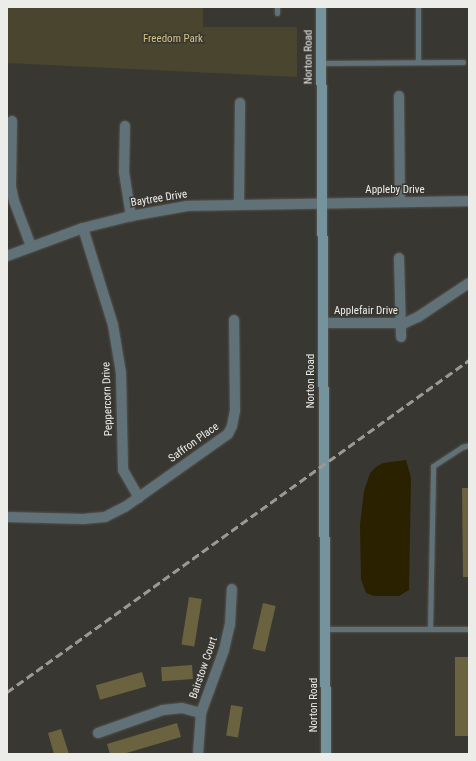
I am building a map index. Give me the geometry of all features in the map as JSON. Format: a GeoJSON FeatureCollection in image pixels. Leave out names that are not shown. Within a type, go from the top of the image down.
{"type":"FeatureCollection","features":[{"type":"Feature","properties":{"kind":"main road","name":"Norton Road"},"geometry":{"type":"LineString","coordinates":[[321,7],[326,754]]}},
{"type":"Feature","properties":{"kind":"street"},"geometry":{"type":"LineString","coordinates":[[399,96],[400,202]]}},
{"type":"Feature","properties":{"kind":"street"},"geometry":{"type":"LineString","coordinates":[[239,204],[240,103]]}},
{"type":"Feature","properties":{"kind":"street"},"geometry":{"type":"LineString","coordinates":[[12,121],[11,187],[14,201],[31,246]]}},
{"type":"Feature","properties":{"kind":"street"},"geometry":{"type":"LineString","coordinates":[[125,126],[124,172],[131,216]]}},
{"type":"Feature","properties":{"kind":"street","name":"Appleby Drive"},"geometry":{"type":"LineString","coordinates":[[322,202],[469,201]]}},
{"type":"Feature","properties":{"kind":"street","name":"Baytree Drive"},"geometry":{"type":"LineString","coordinates":[[7,256],[83,228],[131,216],[187,206],[322,202]]}},
{"type":"Feature","properties":{"kind":"street","name":"Peppercorn Drive"},"geometry":{"type":"LineString","coordinates":[[83,228],[113,325],[122,373],[123,470],[139,498]]}},
{"type":"Feature","properties":{"kind":"street"},"geometry":{"type":"LineString","coordinates":[[399,258],[401,337]]}},
{"type":"Feature","properties":{"kind":"street","name":"Applefair Drive"},"geometry":{"type":"LineString","coordinates":[[323,323],[400,323],[418,317],[469,283]]}},
{"type":"Feature","properties":{"kind":"street","name":"Saffron Place"},"geometry":{"type":"LineString","coordinates":[[7,517],[100,518],[115,513],[139,498],[221,439],[232,426],[235,410],[234,320]]}},
{"type":"Feature","properties":{"kind":"street","name":"Bairstow Court"},"geometry":{"type":"LineString","coordinates":[[198,754],[202,713],[224,650],[230,625],[232,589]]}},
{"type":"Feature","properties":{"kind":"street"},"geometry":{"type":"LineString","coordinates":[[98,733],[163,710],[182,708],[202,713]]}},
{"type":"Feature","properties":{"kind":"lane"},"geometry":{"type":"LineString","coordinates":[[418,7],[418,62]]}},
{"type":"Feature","properties":{"kind":"lane"},"geometry":{"type":"LineString","coordinates":[[321,63],[463,62]]}},
{"type":"Feature","properties":{"kind":"lane"},"geometry":{"type":"LineString","coordinates":[[430,630],[433,466],[462,447],[469,445]]}},
{"type":"Feature","properties":{"kind":"lane"},"geometry":{"type":"LineString","coordinates":[[325,629],[469,629]]}},
{"type":"Feature","properties":{"kind":"green space","name":"Freedom Park"},"geometry":{"type":"Polygon","coordinates":[[[7,7],[203,7],[203,27],[297,27],[297,77],[7,63],[7,7]]]}},
{"type":"Feature","properties":{"kind":"shaded area"},"geometry":{"type":"Polygon","coordinates":[[[406,460],[411,478],[409,590],[399,596],[374,596],[366,593],[361,579],[360,525],[364,491],[370,473],[376,467],[383,463],[406,460]]]}},
{"type":"Feature","properties":{"kind":"building"},"geometry":{"type":"Polygon","coordinates":[[[462,488],[469,488],[469,577],[463,577],[462,488]]]}},
{"type":"Feature","properties":{"kind":"building"},"geometry":{"type":"Polygon","coordinates":[[[189,597],[202,599],[194,646],[181,644],[189,597]]]}},
{"type":"Feature","properties":{"kind":"building"},"geometry":{"type":"Polygon","coordinates":[[[263,603],[276,606],[265,652],[252,649],[263,603]]]}},
{"type":"Feature","properties":{"kind":"building"},"geometry":{"type":"Polygon","coordinates":[[[455,657],[469,657],[469,736],[455,736],[455,657]]]}},
{"type":"Feature","properties":{"kind":"building"},"geometry":{"type":"Polygon","coordinates":[[[192,665],[193,679],[162,681],[161,667],[192,665]]]}},
{"type":"Feature","properties":{"kind":"building"},"geometry":{"type":"Polygon","coordinates":[[[142,672],[146,686],[100,700],[96,685],[142,672]]]}},
{"type":"Feature","properties":{"kind":"building"},"geometry":{"type":"Polygon","coordinates":[[[231,705],[243,707],[238,737],[226,736],[231,705]]]}},
{"type":"Feature","properties":{"kind":"building"},"geometry":{"type":"Polygon","coordinates":[[[177,723],[181,737],[123,754],[110,754],[107,744],[177,723]]]}},
{"type":"Feature","properties":{"kind":"building"},"geometry":{"type":"Polygon","coordinates":[[[61,729],[69,754],[54,754],[48,733],[61,729]]]}},
{"type":"Feature","properties":{"kind":"railway"},"geometry":{"type":"LineString","coordinates":[[7,692],[469,360]]}}]}
